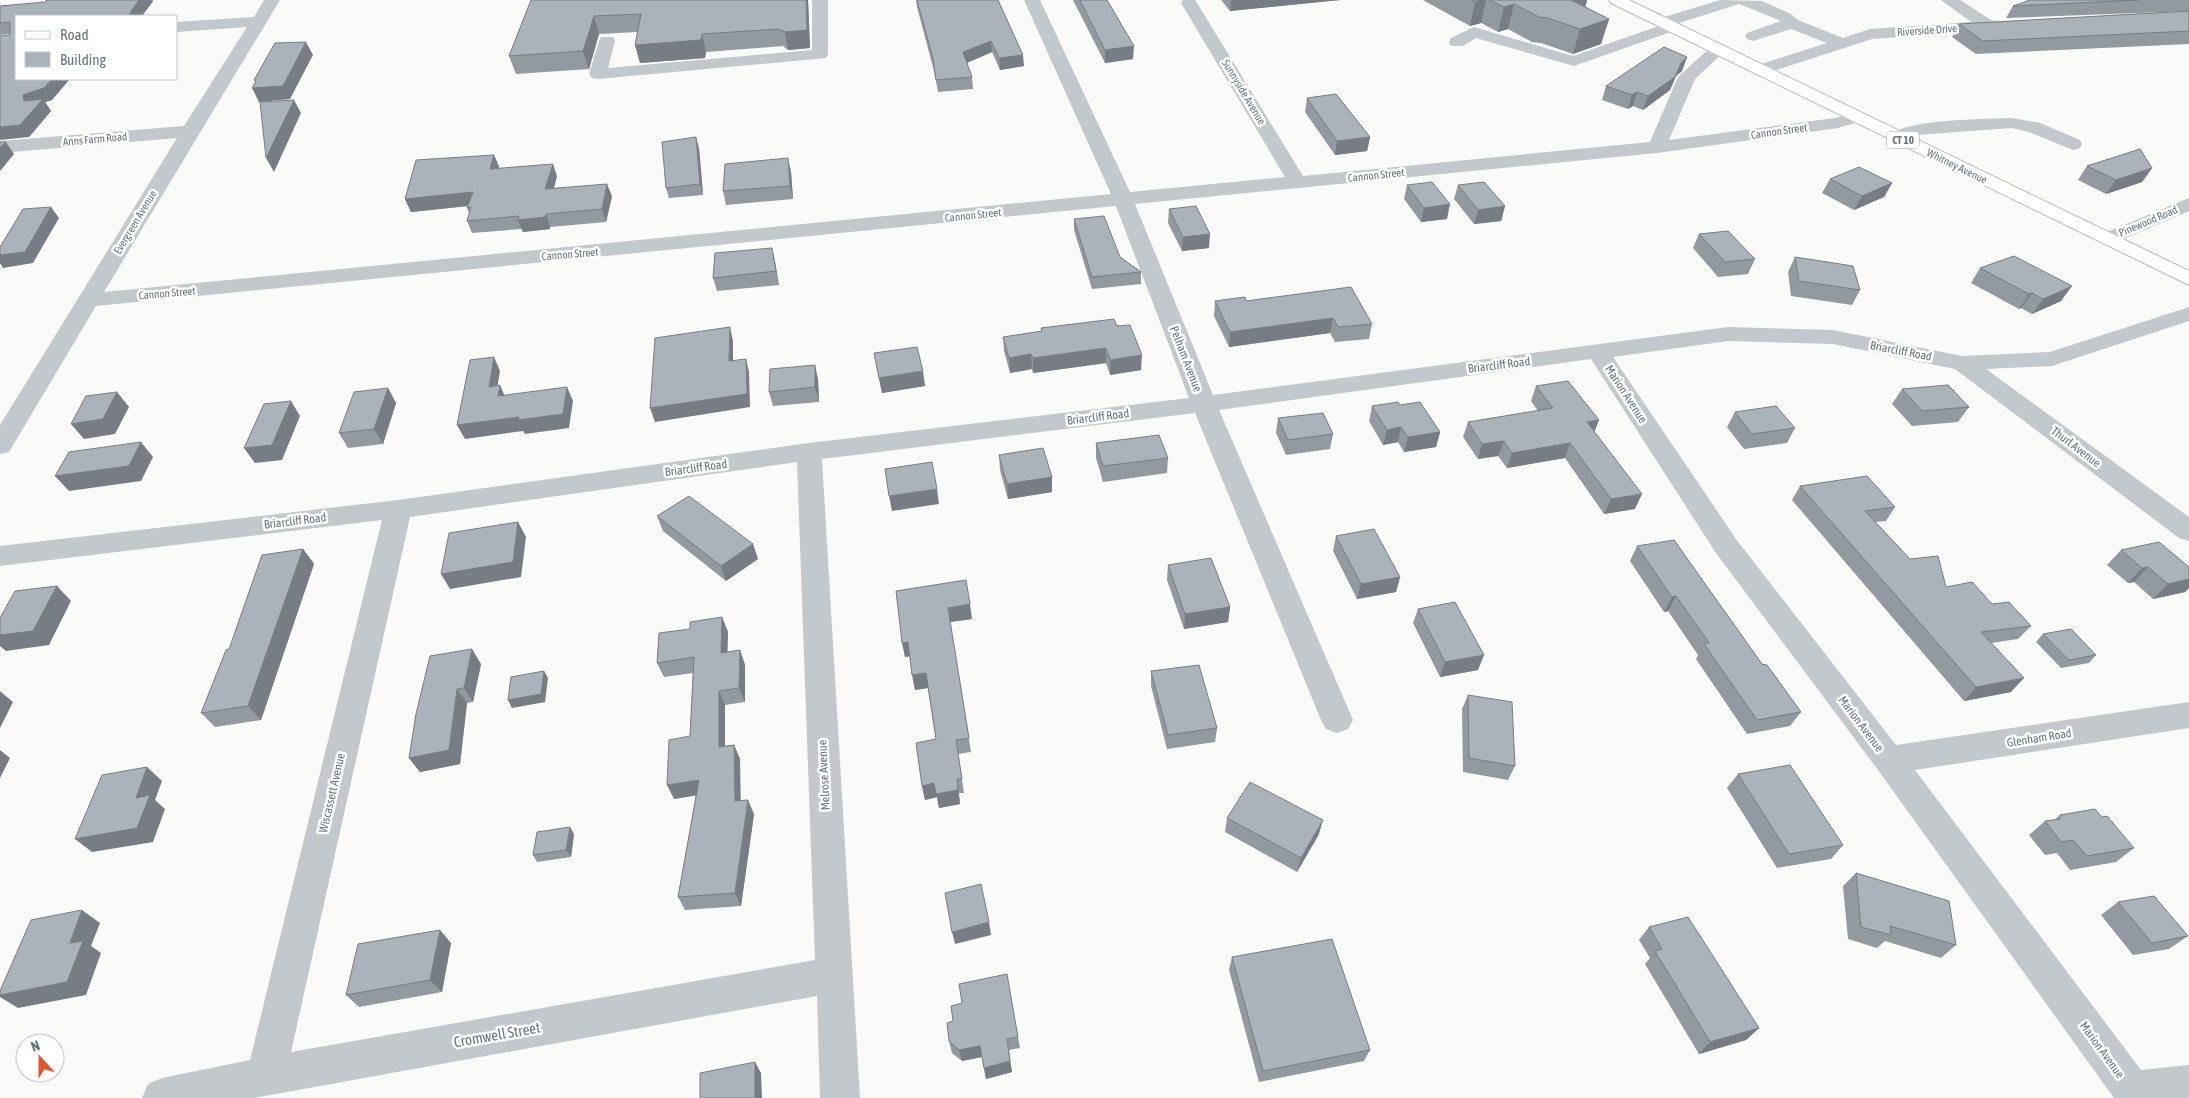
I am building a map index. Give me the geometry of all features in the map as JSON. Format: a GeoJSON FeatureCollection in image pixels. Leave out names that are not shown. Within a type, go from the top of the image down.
{"type":"FeatureCollection","features":[{"type":"Feature","properties":{"kind":"main road","name":"Whitney Avenue"},"geometry":{"type":"LineString","coordinates":[[1617,0],[2189,278]]}},
{"type":"Feature","properties":{"kind":"street","name":"Evergreen Avenue"},"geometry":{"type":"LineString","coordinates":[[0,446],[190,131],[272,0]]}},
{"type":"Feature","properties":{"kind":"street"},"geometry":{"type":"LineString","coordinates":[[607,41],[598,74],[820,54],[820,0]]}},
{"type":"Feature","properties":{"kind":"street","name":"Pelham Avenue"},"geometry":{"type":"LineString","coordinates":[[1032,0],[1124,201],[1204,404],[1337,720]]}},
{"type":"Feature","properties":{"kind":"street"},"geometry":{"type":"LineString","coordinates":[[1457,42],[1474,32],[1574,61],[1668,24],[1736,0]]}},
{"type":"Feature","properties":{"kind":"street"},"geometry":{"type":"LineString","coordinates":[[1741,0],[1785,17],[1792,23],[1842,44]]}},
{"type":"Feature","properties":{"kind":"street"},"geometry":{"type":"LineString","coordinates":[[1949,0],[1988,26]]}},
{"type":"Feature","properties":{"kind":"street","name":"Sunnyside Avenue"},"geometry":{"type":"LineString","coordinates":[[1189,3],[1298,183]]}},
{"type":"Feature","properties":{"kind":"street"},"geometry":{"type":"LineString","coordinates":[[178,27],[259,21]]}},
{"type":"Feature","properties":{"kind":"street"},"geometry":{"type":"LineString","coordinates":[[1753,36],[1792,23]]}},
{"type":"Feature","properties":{"kind":"street","name":"Riverside Drive"},"geometry":{"type":"LineString","coordinates":[[1761,70],[1870,34],[2007,25]]}},
{"type":"Feature","properties":{"kind":"street"},"geometry":{"type":"LineString","coordinates":[[1608,33],[1625,42]]}},
{"type":"Feature","properties":{"kind":"street"},"geometry":{"type":"LineString","coordinates":[[1657,147],[1687,77],[1719,49]]}},
{"type":"Feature","properties":{"kind":"street","name":"Cannon Street"},"geometry":{"type":"LineString","coordinates":[[89,300],[1124,201],[1657,147],[1838,123],[1856,117]]}},
{"type":"Feature","properties":{"kind":"street"},"geometry":{"type":"LineString","coordinates":[[1897,137],[1914,130],[2012,123],[2034,127],[2073,144]]}},
{"type":"Feature","properties":{"kind":"street","name":"Anns Farm Road"},"geometry":{"type":"LineString","coordinates":[[0,147],[190,131]]}},
{"type":"Feature","properties":{"kind":"street","name":"Pinewood Road"},"geometry":{"type":"LineString","coordinates":[[2107,239],[2189,204]]}},
{"type":"Feature","properties":{"kind":"street","name":"Briarcliff Road"},"geometry":{"type":"LineString","coordinates":[[0,556],[398,509],[809,452],[1204,404],[1728,334],[1833,337],[1962,363],[2052,359],[2189,314]]}},
{"type":"Feature","properties":{"kind":"street","name":"Marion Avenue"},"geometry":{"type":"LineString","coordinates":[[1598,352],[1726,546],[1889,760],[2132,1090],[2189,1085]]}},
{"type":"Feature","properties":{"kind":"street","name":"Thurl Avenue"},"geometry":{"type":"LineString","coordinates":[[1962,363],[2189,531]]}},
{"type":"Feature","properties":{"kind":"street","name":"Melrose Avenue"},"geometry":{"type":"LineString","coordinates":[[809,452],[840,1098]]}},
{"type":"Feature","properties":{"kind":"street","name":"Wiscassett Avenue"},"geometry":{"type":"LineString","coordinates":[[266,1076],[398,509]]}},
{"type":"Feature","properties":{"kind":"street","name":"Glenham Road"},"geometry":{"type":"LineString","coordinates":[[1889,760],[2189,715]]}},
{"type":"Feature","properties":{"kind":"street","name":"Cromwell Street"},"geometry":{"type":"LineString","coordinates":[[162,1098],[266,1076],[833,976]]}},
{"type":"Feature","properties":{"kind":"building"},"geometry":{"type":"Polygon","coordinates":[[[47,0],[139,0],[129,15],[15,15],[15,80],[51,80],[44,88],[23,95],[24,101],[43,99],[20,125],[0,127],[0,36],[10,35],[10,22],[0,23],[0,6],[45,2],[47,0]]]}},
{"type":"Feature","properties":{"kind":"building"},"geometry":{"type":"Polygon","coordinates":[[[531,0],[806,0],[807,30],[785,32],[779,29],[702,34],[701,40],[635,45],[641,14],[594,16],[583,51],[509,56],[531,0]]]}},
{"type":"Feature","properties":{"kind":"building"},"geometry":{"type":"Polygon","coordinates":[[[917,0],[998,0],[1023,55],[999,58],[991,41],[963,52],[972,77],[936,80],[933,59],[917,0]]]}},
{"type":"Feature","properties":{"kind":"building"},"geometry":{"type":"Polygon","coordinates":[[[1080,0],[1107,0],[1134,46],[1105,50],[1080,0]]]}},
{"type":"Feature","properties":{"kind":"building"},"geometry":{"type":"Polygon","coordinates":[[[1489,0],[1571,0],[1609,19],[1580,29],[1548,18],[1539,17],[1514,4],[1504,7],[1489,0]]]}},
{"type":"Feature","properties":{"kind":"building"},"geometry":{"type":"Polygon","coordinates":[[[2030,0],[2139,0],[2013,6],[2030,0]]]}},
{"type":"Feature","properties":{"kind":"building"},"geometry":{"type":"Polygon","coordinates":[[[2189,11],[2189,31],[1983,41],[1959,24],[2189,11]]]}},
{"type":"Feature","properties":{"kind":"building"},"geometry":{"type":"Polygon","coordinates":[[[306,42],[283,86],[252,88],[256,81],[254,80],[275,43],[306,42]]]}},
{"type":"Feature","properties":{"kind":"building"},"geometry":{"type":"Polygon","coordinates":[[[1664,47],[1687,57],[1681,63],[1675,77],[1648,96],[1637,92],[1632,95],[1606,86],[1664,47]]]}},
{"type":"Feature","properties":{"kind":"building"},"geometry":{"type":"Polygon","coordinates":[[[1336,94],[1370,137],[1337,141],[1307,98],[1336,94]]]}},
{"type":"Feature","properties":{"kind":"building"},"geometry":{"type":"Polygon","coordinates":[[[294,100],[266,158],[260,102],[294,100]]]}},
{"type":"Feature","properties":{"kind":"building"},"geometry":{"type":"Polygon","coordinates":[[[696,137],[700,184],[666,188],[662,142],[696,137]]]}},
{"type":"Feature","properties":{"kind":"building"},"geometry":{"type":"Polygon","coordinates":[[[0,142],[6,142],[0,148],[0,142]]]}},
{"type":"Feature","properties":{"kind":"building"},"geometry":{"type":"Polygon","coordinates":[[[2140,149],[2152,168],[2116,180],[2087,166],[2140,149]]]}},
{"type":"Feature","properties":{"kind":"building"},"geometry":{"type":"Polygon","coordinates":[[[494,155],[490,169],[553,164],[545,189],[607,184],[602,209],[546,214],[545,217],[518,220],[519,216],[467,221],[471,207],[467,208],[473,192],[405,199],[416,160],[494,155]]]}},
{"type":"Feature","properties":{"kind":"building"},"geometry":{"type":"Polygon","coordinates":[[[788,158],[790,186],[723,191],[725,164],[788,158]]]}},
{"type":"Feature","properties":{"kind":"building"},"geometry":{"type":"Polygon","coordinates":[[[1859,167],[1892,183],[1862,196],[1830,179],[1859,167]]]}},
{"type":"Feature","properties":{"kind":"building"},"geometry":{"type":"Polygon","coordinates":[[[1432,182],[1450,204],[1424,208],[1407,185],[1432,182]]]}},
{"type":"Feature","properties":{"kind":"building"},"geometry":{"type":"Polygon","coordinates":[[[1484,182],[1505,206],[1478,210],[1458,185],[1484,182]]]}},
{"type":"Feature","properties":{"kind":"building"},"geometry":{"type":"Polygon","coordinates":[[[1196,206],[1210,234],[1183,237],[1169,209],[1196,206]]]}},
{"type":"Feature","properties":{"kind":"building"},"geometry":{"type":"Polygon","coordinates":[[[51,207],[25,252],[0,255],[0,247],[23,209],[51,207]]]}},
{"type":"Feature","properties":{"kind":"building"},"geometry":{"type":"Polygon","coordinates":[[[1104,216],[1120,257],[1141,272],[1092,277],[1074,219],[1104,216]]]}},
{"type":"Feature","properties":{"kind":"building"},"geometry":{"type":"Polygon","coordinates":[[[1728,231],[1755,259],[1725,262],[1699,234],[1728,231]]]}},
{"type":"Feature","properties":{"kind":"building"},"geometry":{"type":"Polygon","coordinates":[[[772,248],[776,271],[713,278],[715,253],[772,248]]]}},
{"type":"Feature","properties":{"kind":"building"},"geometry":{"type":"Polygon","coordinates":[[[2014,256],[2072,286],[2043,299],[2032,293],[2029,294],[1980,268],[2014,256]]]}},
{"type":"Feature","properties":{"kind":"building"},"geometry":{"type":"Polygon","coordinates":[[[1795,257],[1853,266],[1860,290],[1799,281],[1795,257]]]}},
{"type":"Feature","properties":{"kind":"building"},"geometry":{"type":"Polygon","coordinates":[[[1351,287],[1372,324],[1338,327],[1333,318],[1230,332],[1215,301],[1245,297],[1246,301],[1351,287]]]}},
{"type":"Feature","properties":{"kind":"building"},"geometry":{"type":"Polygon","coordinates":[[[1114,319],[1117,326],[1130,325],[1142,355],[1110,360],[1106,348],[1033,358],[1031,354],[1009,358],[1003,337],[1042,331],[1041,328],[1114,319]]]}},
{"type":"Feature","properties":{"kind":"building"},"geometry":{"type":"Polygon","coordinates":[[[730,327],[729,361],[746,359],[747,394],[650,408],[655,338],[730,327]]]}},
{"type":"Feature","properties":{"kind":"building"},"geometry":{"type":"Polygon","coordinates":[[[917,347],[923,371],[879,378],[874,353],[917,347]]]}},
{"type":"Feature","properties":{"kind":"building"},"geometry":{"type":"Polygon","coordinates":[[[494,357],[489,387],[500,385],[498,396],[567,387],[563,414],[518,420],[519,417],[457,425],[470,360],[494,357]]]}},
{"type":"Feature","properties":{"kind":"building"},"geometry":{"type":"Polygon","coordinates":[[[815,365],[815,387],[769,392],[770,369],[815,365]]]}},
{"type":"Feature","properties":{"kind":"building"},"geometry":{"type":"Polygon","coordinates":[[[1568,381],[1599,420],[1587,422],[1642,494],[1611,499],[1570,443],[1512,453],[1504,441],[1482,444],[1468,422],[1553,408],[1536,386],[1568,381]]]}},
{"type":"Feature","properties":{"kind":"building"},"geometry":{"type":"Polygon","coordinates":[[[1948,385],[1969,407],[1922,411],[1902,389],[1948,385]]]}},
{"type":"Feature","properties":{"kind":"building"},"geometry":{"type":"Polygon","coordinates":[[[388,388],[374,429],[339,433],[354,392],[388,388]]]}},
{"type":"Feature","properties":{"kind":"building"},"geometry":{"type":"Polygon","coordinates":[[[117,392],[103,419],[71,424],[86,396],[117,392]]]}},
{"type":"Feature","properties":{"kind":"building"},"geometry":{"type":"Polygon","coordinates":[[[291,401],[272,445],[244,448],[264,404],[291,401]]]}},
{"type":"Feature","properties":{"kind":"building"},"geometry":{"type":"Polygon","coordinates":[[[1398,402],[1400,405],[1420,402],[1440,432],[1408,437],[1401,427],[1387,430],[1372,406],[1398,402]]]}},
{"type":"Feature","properties":{"kind":"building"},"geometry":{"type":"Polygon","coordinates":[[[1776,406],[1795,428],[1752,434],[1735,412],[1776,406]]]}},
{"type":"Feature","properties":{"kind":"building"},"geometry":{"type":"Polygon","coordinates":[[[1323,413],[1333,434],[1288,440],[1278,418],[1323,413]]]}},
{"type":"Feature","properties":{"kind":"building"},"geometry":{"type":"Polygon","coordinates":[[[1159,435],[1168,458],[1103,466],[1096,443],[1159,435]]]}},
{"type":"Feature","properties":{"kind":"building"},"geometry":{"type":"Polygon","coordinates":[[[141,442],[129,466],[55,476],[69,452],[141,442]]]}},
{"type":"Feature","properties":{"kind":"building"},"geometry":{"type":"Polygon","coordinates":[[[1043,448],[1052,477],[1007,484],[999,455],[1043,448]]]}},
{"type":"Feature","properties":{"kind":"building"},"geometry":{"type":"Polygon","coordinates":[[[932,462],[937,489],[889,496],[885,469],[932,462]]]}},
{"type":"Feature","properties":{"kind":"building"},"geometry":{"type":"Polygon","coordinates":[[[1867,476],[1895,507],[1865,511],[1910,559],[1938,556],[1946,587],[1972,582],[1992,604],[2009,602],[2031,626],[1981,632],[2024,678],[1976,687],[1800,486],[1867,476]]]}},
{"type":"Feature","properties":{"kind":"building"},"geometry":{"type":"Polygon","coordinates":[[[689,496],[753,544],[721,566],[657,516],[689,496]]]}},
{"type":"Feature","properties":{"kind":"building"},"geometry":{"type":"Polygon","coordinates":[[[518,522],[513,562],[441,574],[449,533],[518,522]]]}},
{"type":"Feature","properties":{"kind":"building"},"geometry":{"type":"Polygon","coordinates":[[[1374,529],[1400,577],[1361,584],[1336,536],[1374,529]]]}},
{"type":"Feature","properties":{"kind":"building"},"geometry":{"type":"Polygon","coordinates":[[[1674,540],[1762,664],[1767,665],[1801,712],[1757,720],[1704,644],[1709,643],[1676,596],[1672,597],[1637,546],[1674,540]]]}},
{"type":"Feature","properties":{"kind":"building"},"geometry":{"type":"Polygon","coordinates":[[[2159,542],[2189,567],[2189,579],[2168,584],[2148,567],[2142,568],[2121,550],[2159,542]]]}},
{"type":"Feature","properties":{"kind":"building"},"geometry":{"type":"Polygon","coordinates":[[[303,549],[248,706],[201,713],[226,650],[229,649],[262,555],[303,549]]]}},
{"type":"Feature","properties":{"kind":"building"},"geometry":{"type":"Polygon","coordinates":[[[1211,558],[1230,607],[1185,614],[1168,565],[1211,558]]]}},
{"type":"Feature","properties":{"kind":"building"},"geometry":{"type":"Polygon","coordinates":[[[966,580],[970,604],[948,608],[969,738],[956,740],[962,779],[957,779],[958,790],[936,794],[934,783],[922,786],[916,743],[936,739],[926,673],[912,675],[908,642],[902,643],[896,591],[966,580]]]}},
{"type":"Feature","properties":{"kind":"building"},"geometry":{"type":"Polygon","coordinates":[[[57,586],[33,631],[0,635],[0,618],[15,591],[57,586]]]}},
{"type":"Feature","properties":{"kind":"building"},"geometry":{"type":"Polygon","coordinates":[[[1455,602],[1484,655],[1445,662],[1418,609],[1455,602]]]}},
{"type":"Feature","properties":{"kind":"building"},"geometry":{"type":"Polygon","coordinates":[[[722,617],[721,653],[740,650],[739,688],[719,691],[719,747],[734,745],[735,801],[748,800],[735,893],[678,897],[699,780],[667,785],[669,740],[690,736],[694,657],[657,663],[659,633],[690,629],[690,622],[722,617]]]}},
{"type":"Feature","properties":{"kind":"building"},"geometry":{"type":"Polygon","coordinates":[[[2071,629],[2096,655],[2069,660],[2043,634],[2071,629]]]}},
{"type":"Feature","properties":{"kind":"building"},"geometry":{"type":"Polygon","coordinates":[[[472,649],[464,688],[457,689],[449,750],[409,758],[416,714],[430,656],[472,649]]]}},
{"type":"Feature","properties":{"kind":"building"},"geometry":{"type":"Polygon","coordinates":[[[1199,665],[1217,728],[1168,735],[1151,671],[1199,665]]]}},
{"type":"Feature","properties":{"kind":"building"},"geometry":{"type":"Polygon","coordinates":[[[544,671],[541,694],[508,700],[511,677],[544,671]]]}},
{"type":"Feature","properties":{"kind":"building"},"geometry":{"type":"Polygon","coordinates":[[[1468,695],[1512,702],[1515,766],[1469,758],[1468,695]]]}},
{"type":"Feature","properties":{"kind":"building"},"geometry":{"type":"Polygon","coordinates":[[[1790,765],[1843,845],[1789,854],[1738,774],[1790,765]]]}},
{"type":"Feature","properties":{"kind":"building"},"geometry":{"type":"Polygon","coordinates":[[[147,767],[136,798],[150,795],[137,828],[75,839],[102,775],[147,767]]]}},
{"type":"Feature","properties":{"kind":"building"},"geometry":{"type":"Polygon","coordinates":[[[1250,782],[1323,820],[1301,858],[1227,818],[1250,782]]]}},
{"type":"Feature","properties":{"kind":"building"},"geometry":{"type":"Polygon","coordinates":[[[2095,809],[2102,817],[2107,816],[2134,848],[2087,856],[2073,840],[2061,842],[2045,821],[2060,819],[2060,815],[2095,809]]]}},
{"type":"Feature","properties":{"kind":"building"},"geometry":{"type":"Polygon","coordinates":[[[570,827],[566,850],[533,855],[537,832],[570,827]]]}},
{"type":"Feature","properties":{"kind":"building"},"geometry":{"type":"Polygon","coordinates":[[[1856,873],[1949,901],[1956,945],[1890,926],[1891,935],[1861,927],[1856,873]]]}},
{"type":"Feature","properties":{"kind":"building"},"geometry":{"type":"Polygon","coordinates":[[[981,884],[989,922],[952,932],[945,893],[981,884]]]}},
{"type":"Feature","properties":{"kind":"building"},"geometry":{"type":"Polygon","coordinates":[[[2154,896],[2188,936],[2152,943],[2118,902],[2154,896]]]}},
{"type":"Feature","properties":{"kind":"building"},"geometry":{"type":"Polygon","coordinates":[[[82,910],[70,943],[83,941],[67,982],[0,995],[0,991],[31,920],[82,910]]]}},
{"type":"Feature","properties":{"kind":"building"},"geometry":{"type":"Polygon","coordinates":[[[1688,917],[1759,1028],[1710,1042],[1655,951],[1662,949],[1649,927],[1688,917]]]}},
{"type":"Feature","properties":{"kind":"building"},"geometry":{"type":"Polygon","coordinates":[[[440,930],[430,980],[346,995],[358,944],[440,930]]]}},
{"type":"Feature","properties":{"kind":"building"},"geometry":{"type":"Polygon","coordinates":[[[1332,939],[1370,1050],[1263,1071],[1232,957],[1332,939]]]}},
{"type":"Feature","properties":{"kind":"building"},"geometry":{"type":"Polygon","coordinates":[[[1007,974],[1018,1037],[1007,1039],[1010,1061],[984,1068],[980,1046],[959,1050],[949,1041],[947,1023],[953,1021],[951,1006],[962,1003],[959,984],[1007,974]]]}},
{"type":"Feature","properties":{"kind":"building"},"geometry":{"type":"Polygon","coordinates":[[[755,1062],[755,1098],[700,1098],[700,1073],[755,1062]]]}}]}
